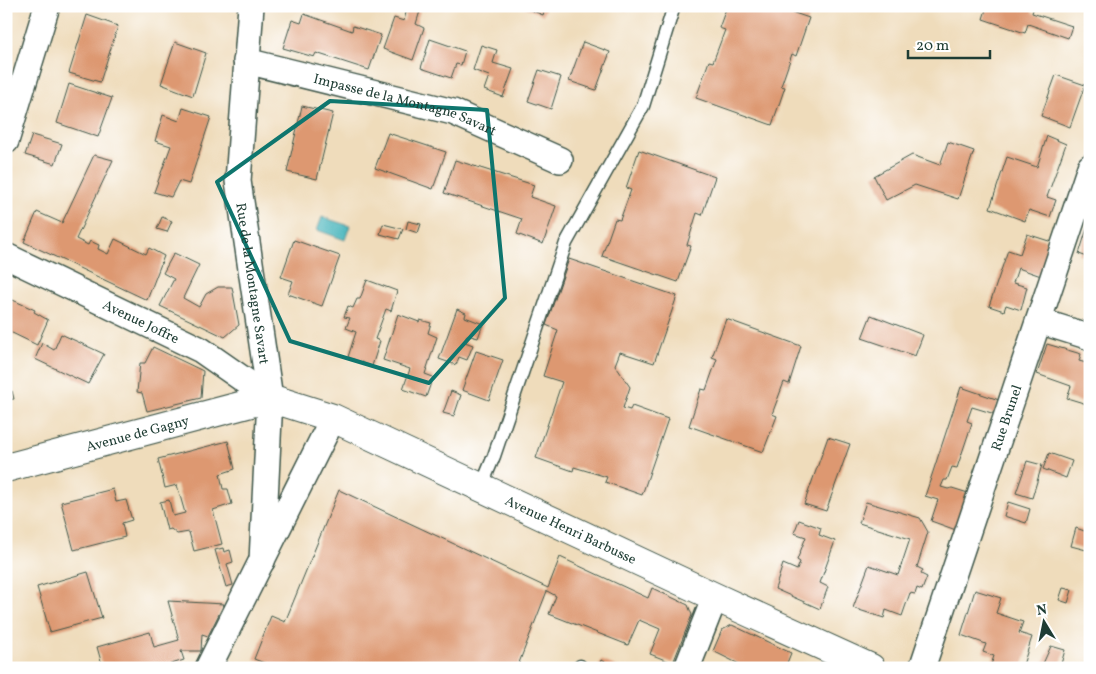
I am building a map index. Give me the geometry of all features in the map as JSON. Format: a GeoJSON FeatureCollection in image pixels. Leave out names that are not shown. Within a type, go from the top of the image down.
{"type":"FeatureCollection","features":[{"type":"Feature","properties":{"kind":"street"},"geometry":{"type":"LineString","coordinates":[[6,140],[47,6]]}},
{"type":"Feature","properties":{"kind":"street","name":"Rue de la Montagne Savart"},"geometry":{"type":"LineString","coordinates":[[251,6],[238,181],[270,398],[262,560]]}},
{"type":"Feature","properties":{"kind":"street","name":"Impasse de la Montagne Savart"},"geometry":{"type":"LineString","coordinates":[[246,61],[453,112],[560,160]]}},
{"type":"Feature","properties":{"kind":"street","name":"Rue Brunel"},"geometry":{"type":"LineString","coordinates":[[922,668],[1090,168]]}},
{"type":"Feature","properties":{"kind":"street","name":"Avenue Joffre"},"geometry":{"type":"LineString","coordinates":[[6,256],[201,350],[270,398]]}},
{"type":"Feature","properties":{"kind":"street"},"geometry":{"type":"LineString","coordinates":[[1038,321],[1090,337]]}},
{"type":"Feature","properties":{"kind":"street","name":"Avenue Henri Barbusse"},"geometry":{"type":"LineString","coordinates":[[270,398],[333,418],[871,668]]}},
{"type":"Feature","properties":{"kind":"street","name":"Avenue de Gagny"},"geometry":{"type":"LineString","coordinates":[[6,468],[270,398]]}},
{"type":"Feature","properties":{"kind":"street","name":"Rue de la Montagne Savart"},"geometry":{"type":"LineString","coordinates":[[208,668],[333,418]]}},
{"type":"Feature","properties":{"kind":"street"},"geometry":{"type":"LineString","coordinates":[[687,668],[715,597]]}},
{"type":"Feature","properties":{"kind":"lane"},"geometry":{"type":"LineString","coordinates":[[481,488],[494,456],[566,243],[643,106],[674,6]]}},
{"type":"Feature","properties":{"kind":"highlighted area"},"geometry":{"type":"Polygon","coordinates":[[[330,101],[487,110],[505,298],[429,383],[290,341],[217,182],[330,101]]]}},
{"type":"Feature","properties":{"kind":"water"},"geometry":{"type":"Polygon","coordinates":[[[322,217],[350,226],[345,240],[317,230],[322,217]]]}},
{"type":"Feature","properties":{"kind":"building"},"geometry":{"type":"Polygon","coordinates":[[[521,6],[546,6],[543,15],[521,6]]]}},
{"type":"Feature","properties":{"kind":"building"},"geometry":{"type":"Polygon","coordinates":[[[613,6],[629,6],[627,11],[613,6]]]}},
{"type":"Feature","properties":{"kind":"building"},"geometry":{"type":"Polygon","coordinates":[[[727,6],[774,6],[809,18],[796,56],[792,54],[781,86],[785,87],[772,125],[696,98],[709,61],[713,62],[725,30],[719,28],[727,6]]]}},
{"type":"Feature","properties":{"kind":"building"},"geometry":{"type":"Polygon","coordinates":[[[987,6],[1034,6],[1032,13],[1072,26],[1068,38],[1028,24],[1025,33],[983,19],[987,6]]]}},
{"type":"Feature","properties":{"kind":"building"},"geometry":{"type":"Polygon","coordinates":[[[407,8],[420,11],[416,24],[424,28],[413,60],[383,49],[394,18],[404,21],[407,8]]]}},
{"type":"Feature","properties":{"kind":"building"},"geometry":{"type":"Polygon","coordinates":[[[304,14],[352,31],[353,26],[381,35],[369,70],[316,53],[314,57],[283,48],[292,20],[301,23],[304,14]]]}},
{"type":"Feature","properties":{"kind":"building"},"geometry":{"type":"Polygon","coordinates":[[[87,15],[118,26],[100,82],[69,73],[87,15]]]}},
{"type":"Feature","properties":{"kind":"building"},"geometry":{"type":"Polygon","coordinates":[[[430,39],[465,51],[461,65],[456,64],[451,78],[421,68],[430,39]]]}},
{"type":"Feature","properties":{"kind":"building"},"geometry":{"type":"Polygon","coordinates":[[[175,42],[206,53],[193,96],[161,84],[175,42]]]}},
{"type":"Feature","properties":{"kind":"building"},"geometry":{"type":"Polygon","coordinates":[[[583,42],[610,52],[596,90],[569,81],[583,42]]]}},
{"type":"Feature","properties":{"kind":"building"},"geometry":{"type":"Polygon","coordinates":[[[481,45],[497,50],[493,63],[513,69],[503,97],[484,90],[489,76],[473,70],[481,45]]]}},
{"type":"Feature","properties":{"kind":"building"},"geometry":{"type":"Polygon","coordinates":[[[539,70],[561,77],[551,109],[528,101],[539,70]]]}},
{"type":"Feature","properties":{"kind":"building"},"geometry":{"type":"Polygon","coordinates":[[[1056,75],[1085,85],[1070,127],[1041,116],[1056,75]]]}},
{"type":"Feature","properties":{"kind":"building"},"geometry":{"type":"Polygon","coordinates":[[[69,84],[112,98],[98,137],[57,123],[69,84]]]}},
{"type":"Feature","properties":{"kind":"building"},"geometry":{"type":"Polygon","coordinates":[[[302,106],[333,113],[317,179],[287,172],[302,106]]]}},
{"type":"Feature","properties":{"kind":"building"},"geometry":{"type":"Polygon","coordinates":[[[183,108],[211,117],[189,184],[179,181],[171,197],[154,192],[171,146],[155,141],[163,115],[179,121],[183,108]]]}},
{"type":"Feature","properties":{"kind":"building"},"geometry":{"type":"Polygon","coordinates":[[[388,133],[446,152],[433,189],[375,168],[388,133]]]}},
{"type":"Feature","properties":{"kind":"building"},"geometry":{"type":"Polygon","coordinates":[[[32,135],[62,144],[55,164],[25,155],[32,135]]]}},
{"type":"Feature","properties":{"kind":"building"},"geometry":{"type":"Polygon","coordinates":[[[1047,136],[1066,144],[1047,197],[1056,200],[1050,217],[1029,210],[1025,221],[990,208],[1007,157],[1037,167],[1047,136]]]}},
{"type":"Feature","properties":{"kind":"building"},"geometry":{"type":"Polygon","coordinates":[[[948,142],[974,151],[958,199],[915,185],[886,200],[874,176],[912,155],[940,165],[948,142]]]}},
{"type":"Feature","properties":{"kind":"building"},"geometry":{"type":"Polygon","coordinates":[[[639,150],[715,177],[702,215],[697,213],[687,245],[691,246],[678,282],[602,256],[615,219],[620,220],[631,190],[626,188],[639,150]]]}},
{"type":"Feature","properties":{"kind":"building"},"geometry":{"type":"Polygon","coordinates":[[[94,155],[113,160],[76,239],[88,245],[90,241],[99,245],[98,249],[108,254],[115,239],[146,254],[149,248],[164,256],[147,300],[24,242],[37,212],[62,223],[94,155]]]}},
{"type":"Feature","properties":{"kind":"building"},"geometry":{"type":"Polygon","coordinates":[[[455,160],[534,185],[530,197],[556,206],[543,244],[517,234],[522,219],[444,193],[455,160]]]}},
{"type":"Feature","properties":{"kind":"building"},"geometry":{"type":"Polygon","coordinates":[[[162,217],[172,221],[167,232],[157,229],[162,217]]]}},
{"type":"Feature","properties":{"kind":"building"},"geometry":{"type":"Polygon","coordinates":[[[408,221],[421,224],[418,233],[406,229],[408,221]]]}},
{"type":"Feature","properties":{"kind":"building"},"geometry":{"type":"Polygon","coordinates":[[[1090,222],[1090,258],[1079,254],[1090,222]]]}},
{"type":"Feature","properties":{"kind":"building"},"geometry":{"type":"Polygon","coordinates":[[[383,224],[403,229],[399,239],[380,234],[383,224]]]}},
{"type":"Feature","properties":{"kind":"building"},"geometry":{"type":"Polygon","coordinates":[[[1027,234],[1052,242],[1041,276],[1018,268],[1013,283],[1027,287],[1021,310],[1006,305],[1004,311],[989,306],[1008,250],[1020,254],[1027,234]]]}},
{"type":"Feature","properties":{"kind":"building"},"geometry":{"type":"Polygon","coordinates":[[[294,240],[340,256],[322,306],[288,294],[293,281],[281,277],[294,240]]]}},
{"type":"Feature","properties":{"kind":"building"},"geometry":{"type":"Polygon","coordinates":[[[174,253],[199,265],[183,298],[199,307],[206,294],[218,287],[232,287],[239,325],[225,337],[160,306],[174,279],[163,273],[174,253]]]}},
{"type":"Feature","properties":{"kind":"building"},"geometry":{"type":"Polygon","coordinates":[[[569,259],[677,296],[654,363],[620,352],[615,365],[630,387],[623,408],[630,410],[632,406],[668,419],[642,495],[605,482],[607,477],[574,467],[573,471],[536,458],[562,382],[543,376],[558,330],[546,325],[569,259]]]}},
{"type":"Feature","properties":{"kind":"building"},"geometry":{"type":"Polygon","coordinates":[[[367,280],[397,291],[391,311],[386,309],[375,339],[380,341],[372,366],[348,357],[356,332],[346,328],[350,318],[344,317],[348,306],[353,308],[357,299],[360,299],[367,280]]]}},
{"type":"Feature","properties":{"kind":"building"},"geometry":{"type":"Polygon","coordinates":[[[6,297],[35,310],[34,312],[48,320],[37,345],[6,330],[6,297]]]}},
{"type":"Feature","properties":{"kind":"building"},"geometry":{"type":"Polygon","coordinates":[[[457,309],[466,313],[465,317],[483,324],[478,338],[467,335],[465,342],[473,345],[467,360],[459,357],[456,365],[439,359],[457,309]]]}},
{"type":"Feature","properties":{"kind":"building"},"geometry":{"type":"Polygon","coordinates":[[[398,314],[419,322],[420,320],[431,323],[428,333],[437,337],[425,374],[433,377],[426,397],[403,389],[410,369],[383,360],[398,314]]]}},
{"type":"Feature","properties":{"kind":"building"},"geometry":{"type":"Polygon","coordinates":[[[871,315],[923,335],[915,356],[862,338],[871,315]]]}},
{"type":"Feature","properties":{"kind":"building"},"geometry":{"type":"Polygon","coordinates":[[[726,319],[801,346],[789,384],[784,382],[772,414],[777,416],[763,452],[689,426],[701,389],[706,390],[717,359],[712,357],[726,319]]]}},
{"type":"Feature","properties":{"kind":"building"},"geometry":{"type":"Polygon","coordinates":[[[61,334],[104,354],[88,384],[35,359],[42,343],[54,350],[61,334]]]}},
{"type":"Feature","properties":{"kind":"building"},"geometry":{"type":"Polygon","coordinates":[[[1047,344],[1081,354],[1079,361],[1090,364],[1090,405],[1067,398],[1071,386],[1037,374],[1047,344]]]}},
{"type":"Feature","properties":{"kind":"building"},"geometry":{"type":"Polygon","coordinates":[[[153,347],[203,371],[201,398],[147,411],[142,393],[137,392],[140,363],[145,363],[153,347]]]}},
{"type":"Feature","properties":{"kind":"building"},"geometry":{"type":"Polygon","coordinates":[[[476,351],[503,360],[489,400],[462,390],[476,351]]]}},
{"type":"Feature","properties":{"kind":"building"},"geometry":{"type":"Polygon","coordinates":[[[961,387],[999,400],[995,414],[972,407],[967,421],[972,423],[957,468],[952,467],[947,480],[944,480],[941,487],[968,493],[956,530],[931,521],[938,500],[925,496],[961,387]]]}},
{"type":"Feature","properties":{"kind":"building"},"geometry":{"type":"Polygon","coordinates":[[[12,391],[14,399],[6,400],[6,393],[12,391]]]}},
{"type":"Feature","properties":{"kind":"building"},"geometry":{"type":"Polygon","coordinates":[[[451,391],[461,395],[454,416],[443,413],[451,391]]]}},
{"type":"Feature","properties":{"kind":"building"},"geometry":{"type":"Polygon","coordinates":[[[828,437],[850,444],[826,511],[804,504],[828,437]]]}},
{"type":"Feature","properties":{"kind":"building"},"geometry":{"type":"Polygon","coordinates":[[[228,441],[235,469],[220,474],[223,489],[228,489],[232,504],[213,510],[222,544],[194,551],[189,532],[177,534],[171,529],[167,530],[160,502],[169,500],[173,516],[185,513],[177,485],[165,488],[158,459],[228,441]]]}},
{"type":"Feature","properties":{"kind":"building"},"geometry":{"type":"Polygon","coordinates":[[[1049,453],[1072,461],[1066,478],[1043,469],[1049,453]]]}},
{"type":"Feature","properties":{"kind":"building"},"geometry":{"type":"Polygon","coordinates":[[[1027,461],[1042,465],[1032,498],[1016,493],[1027,461]]]}},
{"type":"Feature","properties":{"kind":"building"},"geometry":{"type":"Polygon","coordinates":[[[113,489],[116,502],[126,500],[132,520],[122,523],[125,537],[74,550],[61,502],[113,489]]]}},
{"type":"Feature","properties":{"kind":"building"},"geometry":{"type":"Polygon","coordinates":[[[339,490],[548,588],[560,557],[648,598],[652,588],[688,605],[692,615],[673,663],[650,654],[660,629],[639,620],[628,645],[549,614],[556,596],[547,591],[517,668],[277,668],[254,659],[271,616],[285,622],[339,490]]]}},
{"type":"Feature","properties":{"kind":"building"},"geometry":{"type":"Polygon","coordinates":[[[866,502],[920,518],[928,532],[917,567],[923,570],[921,574],[927,577],[922,590],[917,588],[915,594],[910,593],[902,616],[886,610],[884,618],[853,608],[869,565],[898,575],[910,539],[859,523],[866,502]]]}},
{"type":"Feature","properties":{"kind":"building"},"geometry":{"type":"Polygon","coordinates":[[[1008,502],[1030,509],[1026,523],[1004,516],[1008,502]]]}},
{"type":"Feature","properties":{"kind":"building"},"geometry":{"type":"Polygon","coordinates":[[[799,520],[821,528],[819,535],[835,541],[820,583],[828,587],[820,609],[775,589],[783,564],[797,570],[800,562],[797,560],[806,537],[794,533],[799,520]]]}},
{"type":"Feature","properties":{"kind":"building"},"geometry":{"type":"Polygon","coordinates":[[[1076,528],[1090,533],[1090,551],[1071,546],[1076,528]]]}},
{"type":"Feature","properties":{"kind":"building"},"geometry":{"type":"Polygon","coordinates":[[[223,548],[224,552],[230,550],[233,562],[227,564],[233,585],[226,587],[215,550],[223,548]]]}},
{"type":"Feature","properties":{"kind":"building"},"geometry":{"type":"Polygon","coordinates":[[[88,572],[102,618],[50,632],[37,587],[88,572]]]}},
{"type":"Feature","properties":{"kind":"building"},"geometry":{"type":"Polygon","coordinates":[[[1063,588],[1072,590],[1068,603],[1059,600],[1063,588]]]}},
{"type":"Feature","properties":{"kind":"building"},"geometry":{"type":"Polygon","coordinates":[[[975,590],[1001,598],[996,613],[1023,622],[1019,633],[1032,637],[1022,668],[990,668],[994,656],[983,652],[986,644],[961,635],[975,590]]]}},
{"type":"Feature","properties":{"kind":"building"},"geometry":{"type":"Polygon","coordinates":[[[168,601],[224,604],[208,636],[202,634],[201,651],[181,651],[184,660],[159,668],[103,668],[97,647],[150,632],[154,647],[179,640],[168,601]]]}},
{"type":"Feature","properties":{"kind":"building"},"geometry":{"type":"Polygon","coordinates":[[[732,625],[791,653],[785,668],[738,668],[739,664],[713,651],[722,630],[732,625]]]}},
{"type":"Feature","properties":{"kind":"building"},"geometry":{"type":"Polygon","coordinates":[[[1051,646],[1065,650],[1061,664],[1073,668],[1041,668],[1051,646]]]}},
{"type":"Feature","properties":{"kind":"building"},"geometry":{"type":"Polygon","coordinates":[[[601,660],[620,668],[598,668],[601,660]]]}}]}
